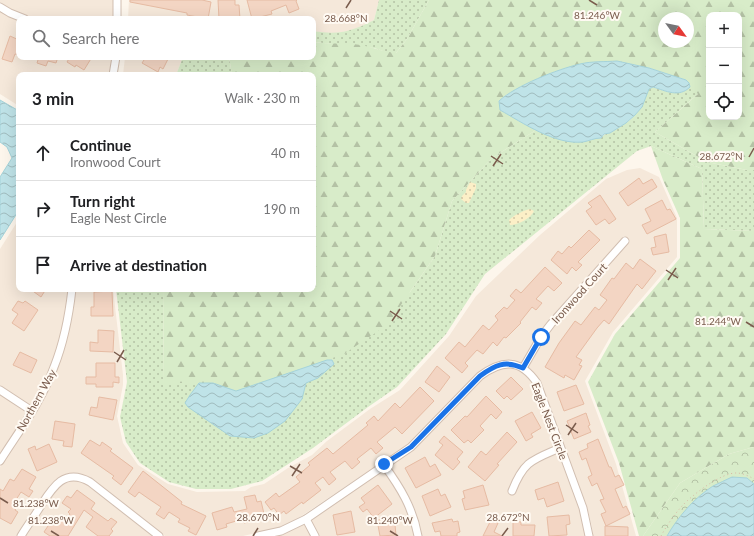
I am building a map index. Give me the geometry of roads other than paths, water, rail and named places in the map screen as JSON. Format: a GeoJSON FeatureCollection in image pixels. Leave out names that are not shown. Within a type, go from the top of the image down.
{"type":"FeatureCollection","features":[{"type":"Feature","properties":{"kind":"street"},"geometry":{"type":"LineString","coordinates":[[117,0],[117,16]]}},
{"type":"Feature","properties":{"kind":"street"},"geometry":{"type":"LineString","coordinates":[[0,7],[18,16]]}},
{"type":"Feature","properties":{"kind":"street"},"geometry":{"type":"LineString","coordinates":[[114,72],[116,60]]}},
{"type":"Feature","properties":{"kind":"street","name":"Ironwood Court"},"geometry":{"type":"LineString","coordinates":[[523,368],[541,337],[551,324],[625,241]]}},
{"type":"Feature","properties":{"kind":"street","name":"Northern Way"},"geometry":{"type":"LineString","coordinates":[[0,461],[32,411],[54,368],[64,339],[69,317],[72,292]]}},
{"type":"Feature","properties":{"kind":"street"},"geometry":{"type":"LineString","coordinates":[[258,536],[281,531],[306,519],[384,464],[411,447],[480,376],[490,369],[512,363],[523,368]]}},
{"type":"Feature","properties":{"kind":"street","name":"Eagle Nest Circle"},"geometry":{"type":"LineString","coordinates":[[523,368],[531,374],[537,383],[583,508],[589,536]]}},
{"type":"Feature","properties":{"kind":"street"},"geometry":{"type":"LineString","coordinates":[[0,390],[32,411]]}},
{"type":"Feature","properties":{"kind":"street"},"geometry":{"type":"LineString","coordinates":[[512,491],[520,473],[527,464],[536,458],[560,448]]}},
{"type":"Feature","properties":{"kind":"street"},"geometry":{"type":"LineString","coordinates":[[384,464],[402,491],[411,509],[418,536]]}},
{"type":"Feature","properties":{"kind":"street"},"geometry":{"type":"LineString","coordinates":[[21,536],[52,488],[60,480],[76,477],[83,478],[90,482],[159,536]]}},
{"type":"Feature","properties":{"kind":"street"},"geometry":{"type":"LineString","coordinates":[[306,519],[315,536]]}},
{"type":"Feature","properties":{"kind":"water"},"geometry":{"type":"Polygon","coordinates":[[[617,61],[649,68],[686,80],[690,87],[677,93],[668,92],[653,87],[649,89],[642,107],[626,123],[610,133],[604,134],[601,138],[583,142],[572,142],[550,137],[500,110],[499,101],[506,95],[537,79],[580,64],[617,61]]]}},
{"type":"Feature","properties":{"kind":"water"},"geometry":{"type":"Polygon","coordinates":[[[0,100],[16,109],[16,215],[0,240],[0,177],[12,158],[7,147],[0,142],[0,100]]]}},
{"type":"Feature","properties":{"kind":"water"},"geometry":{"type":"Polygon","coordinates":[[[327,360],[332,360],[334,364],[318,378],[306,383],[302,399],[285,421],[268,433],[254,438],[230,436],[188,407],[185,403],[199,383],[213,383],[236,391],[327,360]]]}},
{"type":"Feature","properties":{"kind":"water"},"geometry":{"type":"Polygon","coordinates":[[[732,477],[747,478],[754,484],[754,536],[667,536],[681,515],[699,496],[713,486],[732,477]]]}}]}
